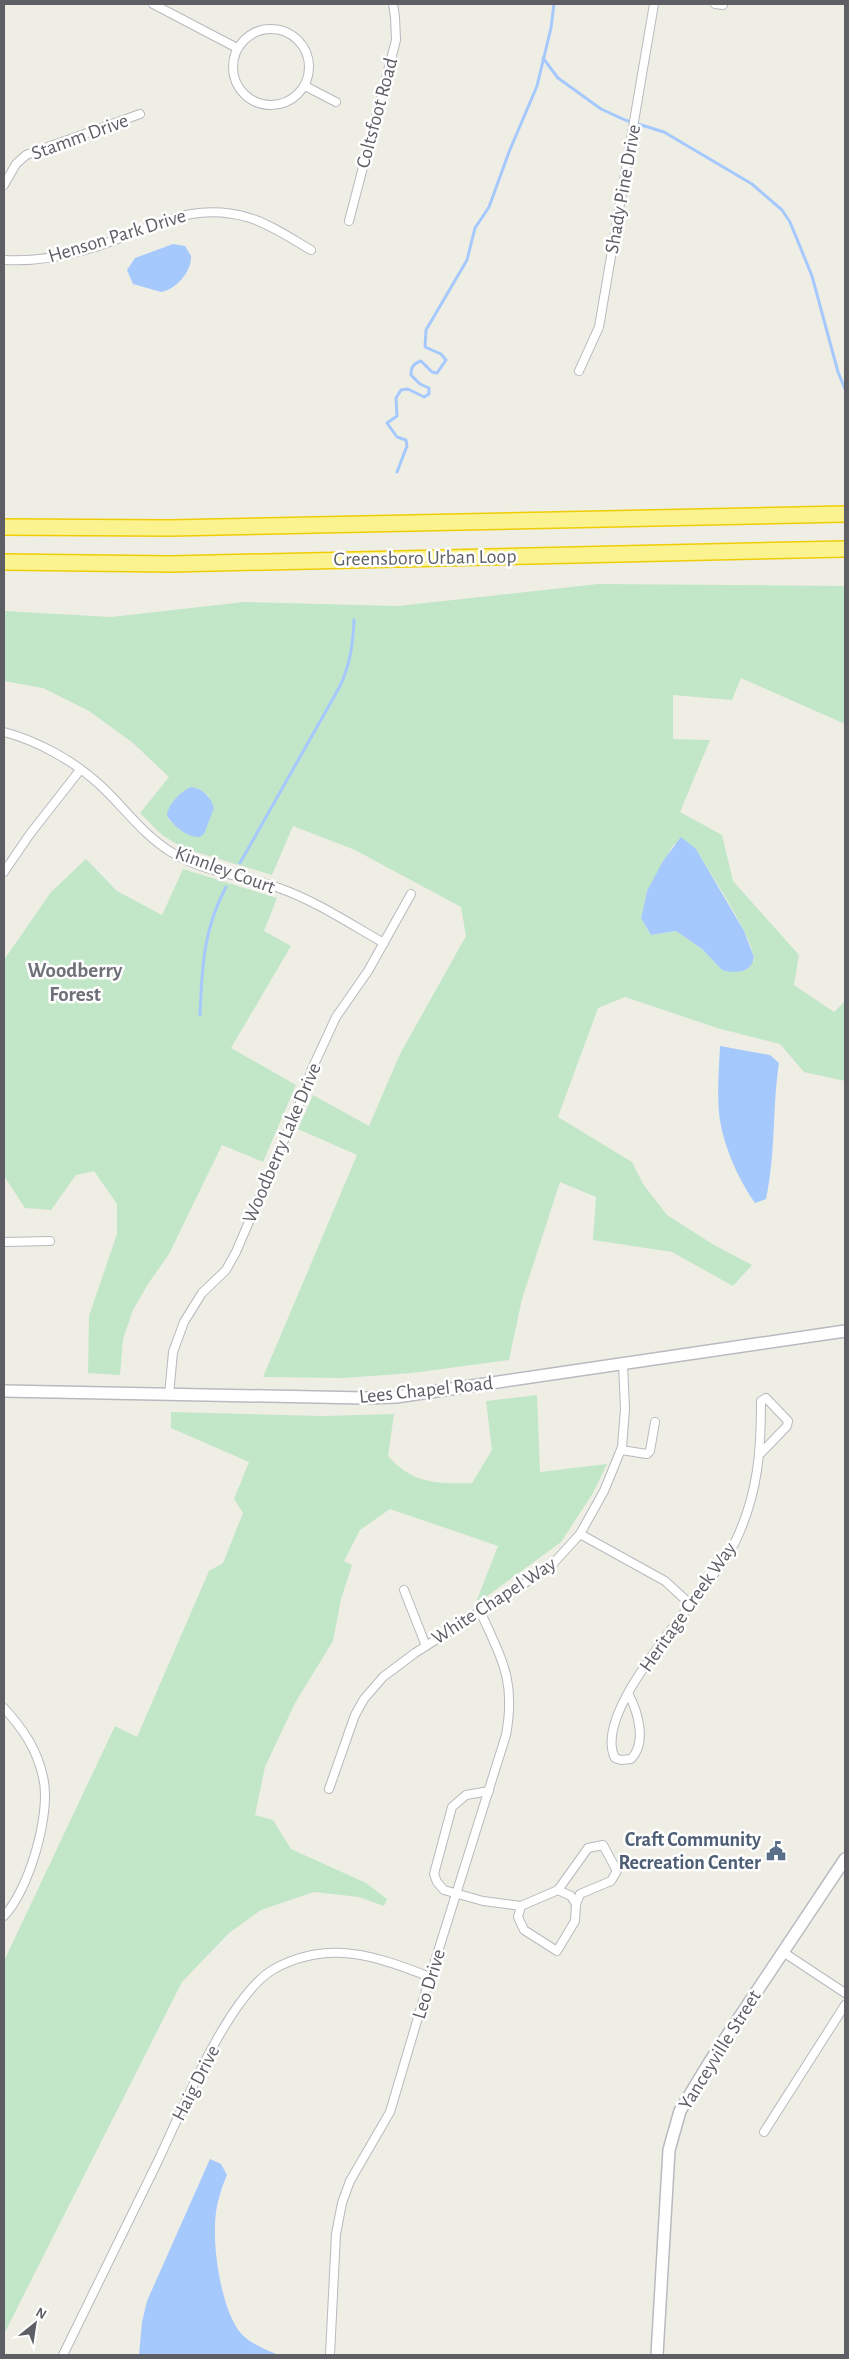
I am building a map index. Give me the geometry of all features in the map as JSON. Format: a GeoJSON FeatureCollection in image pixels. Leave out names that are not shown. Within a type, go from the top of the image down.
{"type":"FeatureCollection","features":[{"type":"Feature","properties":{"kind":"highway","name":"Greensboro Urban Loop"},"geometry":{"type":"LineString","coordinates":[[4,526],[170,528],[845,514]]}},
{"type":"Feature","properties":{"kind":"highway","name":"Greensboro Urban Loop"},"geometry":{"type":"LineString","coordinates":[[4,562],[171,564],[845,549]]}},
{"type":"Feature","properties":{"kind":"highway"},"geometry":{"type":"LineString","coordinates":[[754,551],[845,556]]}},
{"type":"Feature","properties":{"kind":"main road","name":"Lees Chapel Road"},"geometry":{"type":"LineString","coordinates":[[4,1391],[396,1397],[845,1331]]}},
{"type":"Feature","properties":{"kind":"main road","name":"Yanceyville Street"},"geometry":{"type":"LineString","coordinates":[[657,2355],[669,2150],[680,2111],[709,2063],[845,1859]]}},
{"type":"Feature","properties":{"kind":"street"},"geometry":{"type":"LineString","coordinates":[[153,4],[237,48]]}},
{"type":"Feature","properties":{"kind":"street","name":"Coltsfoot Road"},"geometry":{"type":"LineString","coordinates":[[348,221],[396,40],[396,17],[392,4]]}},
{"type":"Feature","properties":{"kind":"street","name":"Shady Pine Drive"},"geometry":{"type":"LineString","coordinates":[[578,371],[599,327],[654,4]]}},
{"type":"Feature","properties":{"kind":"street"},"geometry":{"type":"LineString","coordinates":[[275,29],[290,33],[301,43],[308,56],[310,71],[305,86],[296,97],[282,104],[267,105],[253,101],[241,91],[234,78],[233,63],[237,48],[247,37],[260,30],[275,29]]}},
{"type":"Feature","properties":{"kind":"street"},"geometry":{"type":"LineString","coordinates":[[305,86],[336,102]]}},
{"type":"Feature","properties":{"kind":"street","name":"Stamm Drive"},"geometry":{"type":"LineString","coordinates":[[4,185],[16,164],[26,155],[140,114]]}},
{"type":"Feature","properties":{"kind":"street","name":"Henson Park Drive"},"geometry":{"type":"LineString","coordinates":[[4,260],[43,259],[113,241],[180,215],[213,211],[251,218],[311,250]]}},
{"type":"Feature","properties":{"kind":"street","name":"Kinnley Court"},"geometry":{"type":"LineString","coordinates":[[4,732],[32,742],[80,770],[99,784],[148,835],[172,853],[194,862],[281,889],[384,943]]}},
{"type":"Feature","properties":{"kind":"street"},"geometry":{"type":"LineString","coordinates":[[4,872],[30,834],[80,770]]}},
{"type":"Feature","properties":{"kind":"street","name":"Woodberry Lake Drive"},"geometry":{"type":"LineString","coordinates":[[169,1395],[174,1352],[184,1322],[202,1294],[226,1270],[236,1252],[328,1035],[349,996],[384,943],[411,894]]}},
{"type":"Feature","properties":{"kind":"street"},"geometry":{"type":"LineString","coordinates":[[4,1242],[50,1241]]}},
{"type":"Feature","properties":{"kind":"street","name":"White Chapel Way"},"geometry":{"type":"LineString","coordinates":[[329,1789],[355,1715],[364,1699],[383,1677],[426,1646],[481,1613],[550,1567],[562,1557],[580,1534],[604,1491],[621,1450],[625,1408],[623,1364]]}},
{"type":"Feature","properties":{"kind":"street","name":"Heritage Creek Way"},"geometry":{"type":"LineString","coordinates":[[629,1695],[639,1714],[638,1747],[631,1758],[621,1760],[615,1758],[612,1752],[612,1728],[629,1695],[652,1652],[728,1554],[737,1539],[751,1502],[761,1453],[761,1401],[766,1398],[788,1421],[788,1426],[761,1453]]}},
{"type":"Feature","properties":{"kind":"street"},"geometry":{"type":"LineString","coordinates":[[621,1450],[647,1454],[650,1451],[655,1422]]}},
{"type":"Feature","properties":{"kind":"street"},"geometry":{"type":"LineString","coordinates":[[580,1534],[665,1581],[690,1604]]}},
{"type":"Feature","properties":{"kind":"street"},"geometry":{"type":"LineString","coordinates":[[404,1590],[426,1646]]}},
{"type":"Feature","properties":{"kind":"street","name":"Leo Drive"},"geometry":{"type":"LineString","coordinates":[[330,2355],[336,2234],[342,2203],[350,2181],[390,2112],[506,1735],[510,1699],[506,1670],[481,1613]]}},
{"type":"Feature","properties":{"kind":"street"},"geometry":{"type":"LineString","coordinates":[[4,1708],[33,1745],[46,1793],[38,1841],[31,1868],[10,1909],[4,1916]]}},
{"type":"Feature","properties":{"kind":"street"},"geometry":{"type":"LineString","coordinates":[[489,1791],[466,1795],[452,1807],[434,1874],[436,1882],[444,1890],[483,1902],[521,1906],[558,1890],[588,1848],[603,1845],[617,1871],[611,1882],[580,1894],[576,1904],[575,1921],[557,1951],[524,1930],[518,1916],[521,1906]]}},
{"type":"Feature","properties":{"kind":"street"},"geometry":{"type":"LineString","coordinates":[[558,1890],[565,1891],[576,1904]]}},
{"type":"Feature","properties":{"kind":"street","name":"Haig Drive"},"geometry":{"type":"LineString","coordinates":[[63,2355],[201,2072],[231,2014],[250,1988],[273,1970],[308,1956],[344,1952],[381,1958],[430,1977]]}},
{"type":"Feature","properties":{"kind":"street"},"geometry":{"type":"LineString","coordinates":[[783,1952],[845,1993]]}},
{"type":"Feature","properties":{"kind":"street"},"geometry":{"type":"LineString","coordinates":[[764,2132],[845,2005]]}},
{"type":"Feature","properties":{"kind":"green space"},"geometry":{"type":"Polygon","coordinates":[[[598,584],[845,586],[845,724],[741,678],[732,700],[673,695],[673,739],[710,740],[680,812],[722,835],[733,881],[799,955],[794,985],[834,1012],[845,1001],[845,1081],[804,1072],[780,1044],[717,1028],[625,997],[598,1008],[558,1117],[632,1162],[643,1184],[667,1215],[714,1245],[752,1265],[733,1286],[672,1252],[593,1240],[596,1197],[560,1182],[522,1299],[509,1360],[412,1373],[343,1378],[263,1377],[357,1155],[298,1129],[313,1095],[369,1126],[400,1054],[466,936],[461,907],[355,850],[293,826],[272,875],[183,848],[162,835],[140,813],[169,777],[133,743],[89,711],[43,688],[4,681],[4,611],[111,617],[244,602],[398,606],[598,584]],[[189,788],[169,808],[168,819],[179,829],[195,837],[209,796],[196,788],[189,788]],[[674,844],[647,891],[641,918],[651,935],[676,931],[702,949],[722,970],[754,961],[753,951],[740,922],[696,849],[674,844]]]}},
{"type":"Feature","properties":{"kind":"green space"},"geometry":{"type":"Polygon","coordinates":[[[86,859],[117,891],[162,915],[183,869],[277,898],[264,931],[291,946],[231,1048],[296,1085],[263,1162],[222,1145],[169,1254],[133,1310],[123,1339],[120,1375],[88,1373],[89,1316],[117,1234],[117,1204],[94,1171],[76,1175],[51,1210],[25,1208],[4,1176],[4,960],[51,892],[86,859]]]}},
{"type":"Feature","properties":{"kind":"green space"},"geometry":{"type":"Polygon","coordinates":[[[537,1395],[540,1472],[607,1464],[593,1493],[561,1542],[475,1605],[498,1546],[390,1509],[360,1530],[344,1561],[352,1565],[341,1599],[333,1641],[295,1703],[265,1767],[255,1815],[273,1820],[291,1849],[366,1883],[387,1899],[384,1906],[359,1897],[314,1892],[261,1910],[229,1933],[182,1982],[4,2334],[4,1961],[115,1726],[137,1737],[209,1571],[223,1563],[243,1513],[234,1499],[249,1462],[171,1428],[171,1412],[323,1416],[394,1414],[388,1456],[397,1465],[416,1477],[426,1480],[448,1483],[472,1483],[492,1450],[486,1401],[537,1395]]]}},
{"type":"Feature","properties":{"kind":"water"},"geometry":{"type":"Polygon","coordinates":[[[173,244],[185,246],[191,256],[189,268],[177,284],[161,292],[133,284],[127,270],[135,258],[173,244]]]}},
{"type":"Feature","properties":{"kind":"water"},"geometry":{"type":"Polygon","coordinates":[[[191,787],[199,789],[206,794],[214,808],[204,834],[200,837],[190,836],[181,831],[167,816],[169,807],[175,799],[191,787]]]}},
{"type":"Feature","properties":{"kind":"water"},"geometry":{"type":"Polygon","coordinates":[[[681,837],[696,849],[744,931],[754,957],[750,966],[742,971],[722,970],[702,949],[676,931],[651,935],[641,918],[647,891],[663,861],[681,837]]]}},
{"type":"Feature","properties":{"kind":"water"},"geometry":{"type":"Polygon","coordinates":[[[720,1046],[770,1055],[779,1063],[769,1182],[766,1199],[755,1203],[732,1160],[721,1124],[718,1096],[720,1046]]]}},
{"type":"Feature","properties":{"kind":"water"},"geometry":{"type":"Polygon","coordinates":[[[210,2159],[221,2164],[227,2175],[217,2207],[215,2239],[220,2281],[228,2309],[239,2331],[247,2339],[278,2355],[139,2355],[142,2322],[147,2301],[210,2159]]]}},
{"type":"Feature","properties":{"kind":"waterway"},"geometry":{"type":"LineString","coordinates":[[397,472],[407,446],[406,440],[397,437],[387,423],[397,416],[396,398],[401,390],[408,389],[424,397],[429,394],[429,388],[420,384],[411,375],[414,365],[421,361],[432,372],[437,373],[446,360],[441,354],[425,347],[426,330],[467,260],[475,228],[489,207],[509,152],[537,86],[551,28],[554,4]]}},
{"type":"Feature","properties":{"kind":"waterway"},"geometry":{"type":"LineString","coordinates":[[543,58],[558,78],[601,109],[625,120],[664,132],[752,184],[782,210],[790,222],[812,276],[838,372],[845,389]]}},
{"type":"Feature","properties":{"kind":"waterway"},"geometry":{"type":"LineString","coordinates":[[240,863],[339,688],[350,655],[354,620]]}},
{"type":"Feature","properties":{"kind":"waterway"},"geometry":{"type":"LineString","coordinates":[[200,1015],[203,965],[208,934],[218,903],[226,887]]}},
{"type":"Feature","properties":{"kind":"place","name":"Craft Community Recreation Center"},"geometry":{"type":"Point","coordinates":[776,1851]}},
{"type":"Feature","properties":{"kind":"district","name":"Woodberry Forest"},"geometry":{"type":"Point","coordinates":[75,982]}}]}
